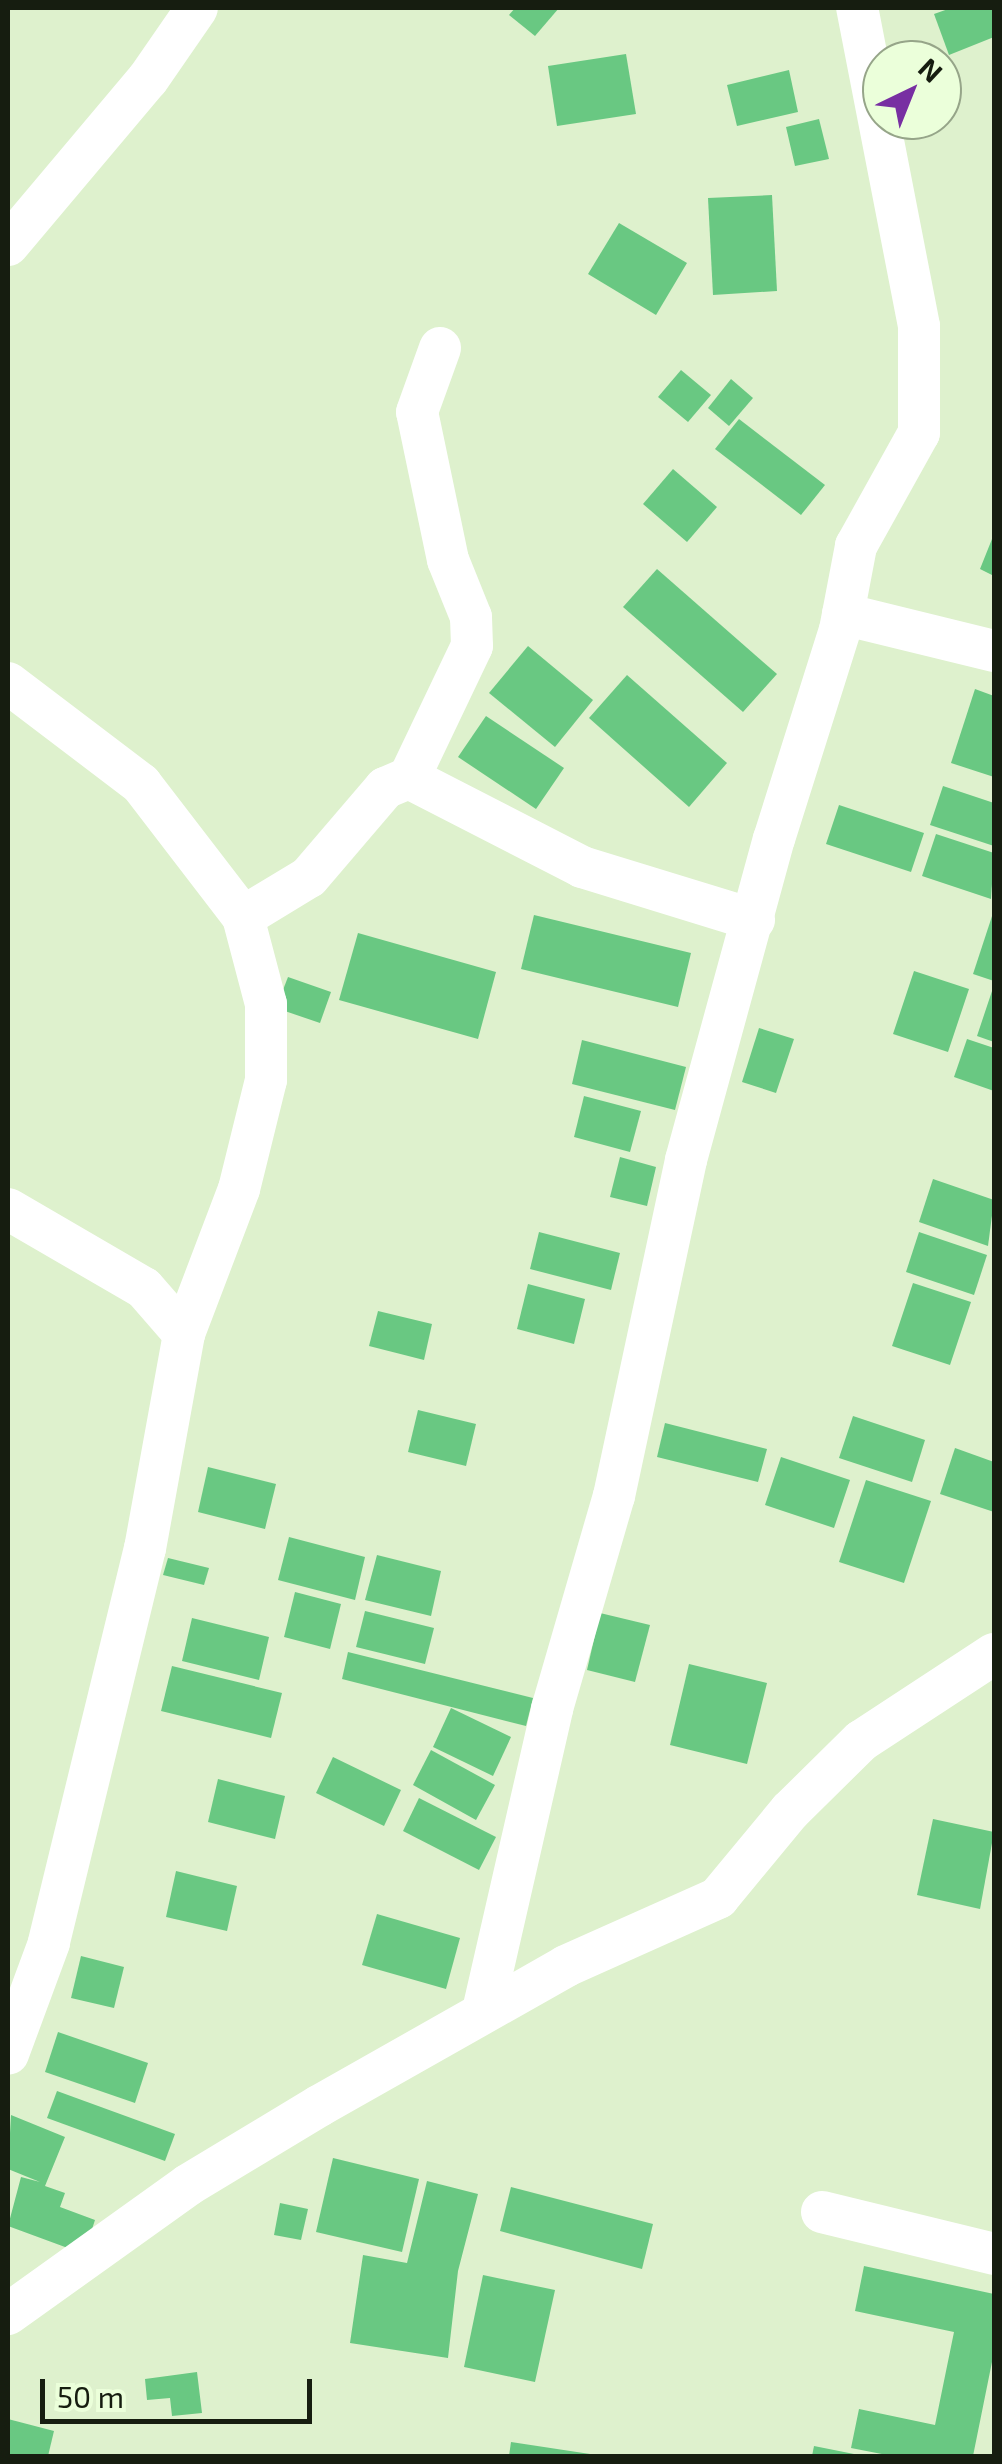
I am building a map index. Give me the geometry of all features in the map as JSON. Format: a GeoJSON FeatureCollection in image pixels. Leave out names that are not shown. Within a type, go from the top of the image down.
{"type":"FeatureCollection","features":[{"type":"Feature","properties":{"kind":"street"},"geometry":{"type":"LineString","coordinates":[[8,245],[148,79],[198,8]]}},
{"type":"Feature","properties":{"kind":"street"},"geometry":{"type":"LineString","coordinates":[[483,2011],[552,1709],[614,1496],[686,1160],[843,614],[856,546],[908,458],[924,402],[903,231],[857,8]]}},
{"type":"Feature","properties":{"kind":"street"},"geometry":{"type":"LineString","coordinates":[[243,918],[309,878],[384,788],[409,778],[472,646],[471,617],[448,560],[417,412],[440,348]]}},
{"type":"Feature","properties":{"kind":"street"},"geometry":{"type":"LineString","coordinates":[[843,614],[994,651]]}},
{"type":"Feature","properties":{"kind":"street"},"geometry":{"type":"LineString","coordinates":[[8,683],[142,784],[243,918],[266,1004],[266,1080],[240,1189],[184,1334],[146,1548],[58,1906],[8,2054]]}},
{"type":"Feature","properties":{"kind":"street"},"geometry":{"type":"LineString","coordinates":[[409,778],[582,868],[754,920]]}},
{"type":"Feature","properties":{"kind":"street"},"geometry":{"type":"LineString","coordinates":[[8,1209],[144,1288],[184,1334]]}},
{"type":"Feature","properties":{"kind":"street"},"geometry":{"type":"LineString","coordinates":[[8,2314],[188,2185],[483,2011],[718,1898],[790,1811],[861,1741],[994,1654]]}},
{"type":"Feature","properties":{"kind":"street"},"geometry":{"type":"LineString","coordinates":[[822,2212],[994,2254]]}},
{"type":"Feature","properties":{"kind":"building"},"geometry":{"type":"Polygon","coordinates":[[[515,8],[559,8],[535,36],[509,15],[515,8]]]}},
{"type":"Feature","properties":{"kind":"building"},"geometry":{"type":"Polygon","coordinates":[[[951,8],[994,8],[994,37],[962,50],[962,40],[944,40],[934,14],[951,8]]]}},
{"type":"Feature","properties":{"kind":"building"},"geometry":{"type":"Polygon","coordinates":[[[626,54],[636,114],[557,126],[548,66],[626,54]]]}},
{"type":"Feature","properties":{"kind":"building"},"geometry":{"type":"Polygon","coordinates":[[[789,70],[798,112],[737,126],[727,85],[789,70]]]}},
{"type":"Feature","properties":{"kind":"building"},"geometry":{"type":"Polygon","coordinates":[[[819,119],[829,159],[795,166],[786,127],[819,119]]]}},
{"type":"Feature","properties":{"kind":"building"},"geometry":{"type":"Polygon","coordinates":[[[772,195],[777,291],[713,295],[708,198],[772,195]]]}},
{"type":"Feature","properties":{"kind":"building"},"geometry":{"type":"Polygon","coordinates":[[[619,223],[687,263],[656,315],[588,274],[619,223]]]}},
{"type":"Feature","properties":{"kind":"building"},"geometry":{"type":"Polygon","coordinates":[[[681,370],[711,395],[688,422],[658,397],[681,370]]]}},
{"type":"Feature","properties":{"kind":"building"},"geometry":{"type":"Polygon","coordinates":[[[731,379],[753,398],[729,426],[708,408],[731,379]]]}},
{"type":"Feature","properties":{"kind":"building"},"geometry":{"type":"Polygon","coordinates":[[[739,419],[825,485],[801,515],[715,449],[739,419]]]}},
{"type":"Feature","properties":{"kind":"building"},"geometry":{"type":"Polygon","coordinates":[[[673,469],[717,507],[687,542],[643,504],[673,469]]]}},
{"type":"Feature","properties":{"kind":"building"},"geometry":{"type":"Polygon","coordinates":[[[994,534],[994,576],[980,569],[994,534]]]}},
{"type":"Feature","properties":{"kind":"building"},"geometry":{"type":"Polygon","coordinates":[[[657,569],[777,674],[743,712],[623,607],[657,569]]]}},
{"type":"Feature","properties":{"kind":"building"},"geometry":{"type":"Polygon","coordinates":[[[528,646],[593,700],[555,747],[489,693],[528,646]]]}},
{"type":"Feature","properties":{"kind":"building"},"geometry":{"type":"Polygon","coordinates":[[[627,675],[727,763],[689,807],[589,718],[627,675]]]}},
{"type":"Feature","properties":{"kind":"building"},"geometry":{"type":"Polygon","coordinates":[[[975,689],[994,696],[994,777],[951,763],[975,689]]]}},
{"type":"Feature","properties":{"kind":"building"},"geometry":{"type":"Polygon","coordinates":[[[486,716],[564,768],[536,809],[458,757],[486,716]]]}},
{"type":"Feature","properties":{"kind":"building"},"geometry":{"type":"Polygon","coordinates":[[[943,786],[994,803],[994,846],[930,825],[943,786]]]}},
{"type":"Feature","properties":{"kind":"building"},"geometry":{"type":"Polygon","coordinates":[[[839,805],[924,833],[911,872],[826,844],[839,805]]]}},
{"type":"Feature","properties":{"kind":"building"},"geometry":{"type":"Polygon","coordinates":[[[936,834],[994,853],[991,899],[922,876],[936,834]]]}},
{"type":"Feature","properties":{"kind":"building"},"geometry":{"type":"Polygon","coordinates":[[[994,910],[994,981],[973,974],[994,910]]]}},
{"type":"Feature","properties":{"kind":"building"},"geometry":{"type":"Polygon","coordinates":[[[534,915],[691,953],[678,1007],[521,969],[534,915]]]}},
{"type":"Feature","properties":{"kind":"building"},"geometry":{"type":"Polygon","coordinates":[[[358,933],[496,972],[478,1039],[339,1000],[358,933]]]}},
{"type":"Feature","properties":{"kind":"building"},"geometry":{"type":"Polygon","coordinates":[[[914,971],[969,989],[948,1052],[893,1034],[914,971]]]}},
{"type":"Feature","properties":{"kind":"building"},"geometry":{"type":"Polygon","coordinates":[[[288,977],[331,992],[320,1023],[276,1008],[288,977]]]}},
{"type":"Feature","properties":{"kind":"building"},"geometry":{"type":"Polygon","coordinates":[[[994,985],[994,1042],[977,1036],[994,985]]]}},
{"type":"Feature","properties":{"kind":"building"},"geometry":{"type":"Polygon","coordinates":[[[759,1028],[794,1039],[776,1093],[742,1082],[759,1028]]]}},
{"type":"Feature","properties":{"kind":"building"},"geometry":{"type":"Polygon","coordinates":[[[967,1039],[994,1048],[994,1091],[954,1077],[967,1039]]]}},
{"type":"Feature","properties":{"kind":"building"},"geometry":{"type":"Polygon","coordinates":[[[582,1040],[686,1067],[675,1110],[572,1084],[582,1040]]]}},
{"type":"Feature","properties":{"kind":"building"},"geometry":{"type":"Polygon","coordinates":[[[584,1096],[641,1111],[630,1152],[574,1137],[584,1096]]]}},
{"type":"Feature","properties":{"kind":"building"},"geometry":{"type":"Polygon","coordinates":[[[620,1157],[656,1167],[647,1206],[610,1197],[620,1157]]]}},
{"type":"Feature","properties":{"kind":"building"},"geometry":{"type":"Polygon","coordinates":[[[933,1179],[994,1200],[988,1246],[919,1222],[933,1179]]]}},
{"type":"Feature","properties":{"kind":"building"},"geometry":{"type":"Polygon","coordinates":[[[539,1232],[620,1253],[611,1290],[530,1269],[539,1232]]]}},
{"type":"Feature","properties":{"kind":"building"},"geometry":{"type":"Polygon","coordinates":[[[919,1232],[987,1255],[974,1295],[906,1272],[919,1232]]]}},
{"type":"Feature","properties":{"kind":"building"},"geometry":{"type":"Polygon","coordinates":[[[913,1283],[971,1302],[950,1365],[892,1346],[913,1283]]]}},
{"type":"Feature","properties":{"kind":"building"},"geometry":{"type":"Polygon","coordinates":[[[528,1284],[585,1299],[574,1344],[517,1329],[528,1284]]]}},
{"type":"Feature","properties":{"kind":"building"},"geometry":{"type":"Polygon","coordinates":[[[378,1311],[432,1324],[424,1360],[369,1346],[378,1311]]]}},
{"type":"Feature","properties":{"kind":"building"},"geometry":{"type":"Polygon","coordinates":[[[418,1410],[476,1424],[466,1466],[408,1452],[418,1410]]]}},
{"type":"Feature","properties":{"kind":"building"},"geometry":{"type":"Polygon","coordinates":[[[853,1416],[925,1440],[912,1482],[839,1458],[853,1416]]]}},
{"type":"Feature","properties":{"kind":"building"},"geometry":{"type":"Polygon","coordinates":[[[665,1423],[767,1449],[758,1482],[657,1457],[665,1423]]]}},
{"type":"Feature","properties":{"kind":"building"},"geometry":{"type":"Polygon","coordinates":[[[955,1448],[994,1462],[994,1512],[940,1494],[955,1448]]]}},
{"type":"Feature","properties":{"kind":"building"},"geometry":{"type":"Polygon","coordinates":[[[781,1457],[850,1480],[834,1528],[765,1505],[781,1457]]]}},
{"type":"Feature","properties":{"kind":"building"},"geometry":{"type":"Polygon","coordinates":[[[208,1467],[276,1484],[265,1529],[198,1512],[208,1467]]]}},
{"type":"Feature","properties":{"kind":"building"},"geometry":{"type":"Polygon","coordinates":[[[866,1480],[931,1501],[904,1583],[839,1562],[866,1480]]]}},
{"type":"Feature","properties":{"kind":"building"},"geometry":{"type":"Polygon","coordinates":[[[289,1537],[365,1557],[355,1600],[278,1580],[289,1537]]]}},
{"type":"Feature","properties":{"kind":"building"},"geometry":{"type":"Polygon","coordinates":[[[377,1555],[441,1571],[431,1616],[365,1600],[377,1555]]]}},
{"type":"Feature","properties":{"kind":"building"},"geometry":{"type":"Polygon","coordinates":[[[168,1558],[209,1568],[204,1585],[163,1575],[168,1558]]]}},
{"type":"Feature","properties":{"kind":"building"},"geometry":{"type":"Polygon","coordinates":[[[295,1592],[341,1604],[330,1649],[284,1637],[295,1592]]]}},
{"type":"Feature","properties":{"kind":"building"},"geometry":{"type":"Polygon","coordinates":[[[365,1611],[434,1628],[425,1664],[356,1647],[365,1611]]]}},
{"type":"Feature","properties":{"kind":"building"},"geometry":{"type":"Polygon","coordinates":[[[600,1613],[650,1625],[635,1682],[587,1670],[600,1613]]]}},
{"type":"Feature","properties":{"kind":"building"},"geometry":{"type":"Polygon","coordinates":[[[192,1618],[269,1637],[259,1680],[182,1661],[192,1618]]]}},
{"type":"Feature","properties":{"kind":"building"},"geometry":{"type":"Polygon","coordinates":[[[348,1652],[533,1698],[526,1726],[342,1679],[348,1652]]]}},
{"type":"Feature","properties":{"kind":"building"},"geometry":{"type":"Polygon","coordinates":[[[689,1664],[767,1683],[747,1764],[670,1745],[689,1664]]]}},
{"type":"Feature","properties":{"kind":"building"},"geometry":{"type":"Polygon","coordinates":[[[172,1666],[282,1693],[271,1738],[161,1711],[172,1666]]]}},
{"type":"Feature","properties":{"kind":"building"},"geometry":{"type":"Polygon","coordinates":[[[451,1708],[511,1737],[493,1776],[433,1747],[451,1708]]]}},
{"type":"Feature","properties":{"kind":"building"},"geometry":{"type":"Polygon","coordinates":[[[431,1750],[495,1785],[476,1820],[413,1785],[431,1750]]]}},
{"type":"Feature","properties":{"kind":"building"},"geometry":{"type":"Polygon","coordinates":[[[333,1757],[401,1790],[384,1826],[316,1793],[333,1757]]]}},
{"type":"Feature","properties":{"kind":"building"},"geometry":{"type":"Polygon","coordinates":[[[218,1779],[285,1796],[275,1839],[208,1822],[218,1779]]]}},
{"type":"Feature","properties":{"kind":"building"},"geometry":{"type":"Polygon","coordinates":[[[419,1798],[496,1837],[479,1870],[403,1831],[419,1798]]]}},
{"type":"Feature","properties":{"kind":"building"},"geometry":{"type":"Polygon","coordinates":[[[933,1819],[994,1832],[980,1909],[917,1895],[933,1819]]]}},
{"type":"Feature","properties":{"kind":"building"},"geometry":{"type":"Polygon","coordinates":[[[176,1871],[237,1886],[227,1931],[166,1917],[176,1871]]]}},
{"type":"Feature","properties":{"kind":"building"},"geometry":{"type":"Polygon","coordinates":[[[377,1914],[460,1938],[446,1989],[362,1965],[377,1914]]]}},
{"type":"Feature","properties":{"kind":"building"},"geometry":{"type":"Polygon","coordinates":[[[81,1956],[124,1967],[114,2008],[71,1998],[81,1956]]]}},
{"type":"Feature","properties":{"kind":"building"},"geometry":{"type":"Polygon","coordinates":[[[58,2032],[148,2063],[135,2103],[45,2072],[58,2032]]]}},
{"type":"Feature","properties":{"kind":"building"},"geometry":{"type":"Polygon","coordinates":[[[57,2091],[175,2134],[165,2161],[47,2118],[57,2091]]]}},
{"type":"Feature","properties":{"kind":"building"},"geometry":{"type":"Polygon","coordinates":[[[11,2115],[65,2137],[45,2186],[65,2193],[60,2207],[95,2220],[84,2254],[8,2226],[21,2177],[40,2182],[8,2169],[11,2115]]]}},
{"type":"Feature","properties":{"kind":"building"},"geometry":{"type":"Polygon","coordinates":[[[333,2158],[419,2179],[402,2252],[316,2232],[333,2158]]]}},
{"type":"Feature","properties":{"kind":"building"},"geometry":{"type":"Polygon","coordinates":[[[427,2181],[478,2194],[458,2271],[448,2358],[350,2343],[363,2255],[407,2263],[427,2181]]]}},
{"type":"Feature","properties":{"kind":"building"},"geometry":{"type":"Polygon","coordinates":[[[511,2187],[653,2224],[642,2269],[500,2231],[511,2187]]]}},
{"type":"Feature","properties":{"kind":"building"},"geometry":{"type":"Polygon","coordinates":[[[280,2203],[308,2209],[301,2240],[274,2235],[280,2203]]]}},
{"type":"Feature","properties":{"kind":"building"},"geometry":{"type":"Polygon","coordinates":[[[864,2266],[994,2294],[994,2352],[973,2456],[892,2456],[851,2448],[859,2409],[935,2425],[954,2332],[855,2311],[864,2266]]]}},
{"type":"Feature","properties":{"kind":"building"},"geometry":{"type":"Polygon","coordinates":[[[483,2275],[555,2290],[535,2382],[464,2367],[483,2275]]]}},
{"type":"Feature","properties":{"kind":"building"},"geometry":{"type":"Polygon","coordinates":[[[197,2372],[202,2413],[172,2416],[170,2398],[147,2400],[145,2379],[197,2372]]]}},
{"type":"Feature","properties":{"kind":"building"},"geometry":{"type":"Polygon","coordinates":[[[8,2419],[54,2431],[48,2456],[8,2456],[8,2419]]]}},
{"type":"Feature","properties":{"kind":"building"},"geometry":{"type":"Polygon","coordinates":[[[511,2442],[590,2454],[509,2456],[511,2442]]]}},
{"type":"Feature","properties":{"kind":"building"},"geometry":{"type":"Polygon","coordinates":[[[814,2446],[859,2455],[859,2456],[812,2456],[814,2446]]]}}]}
